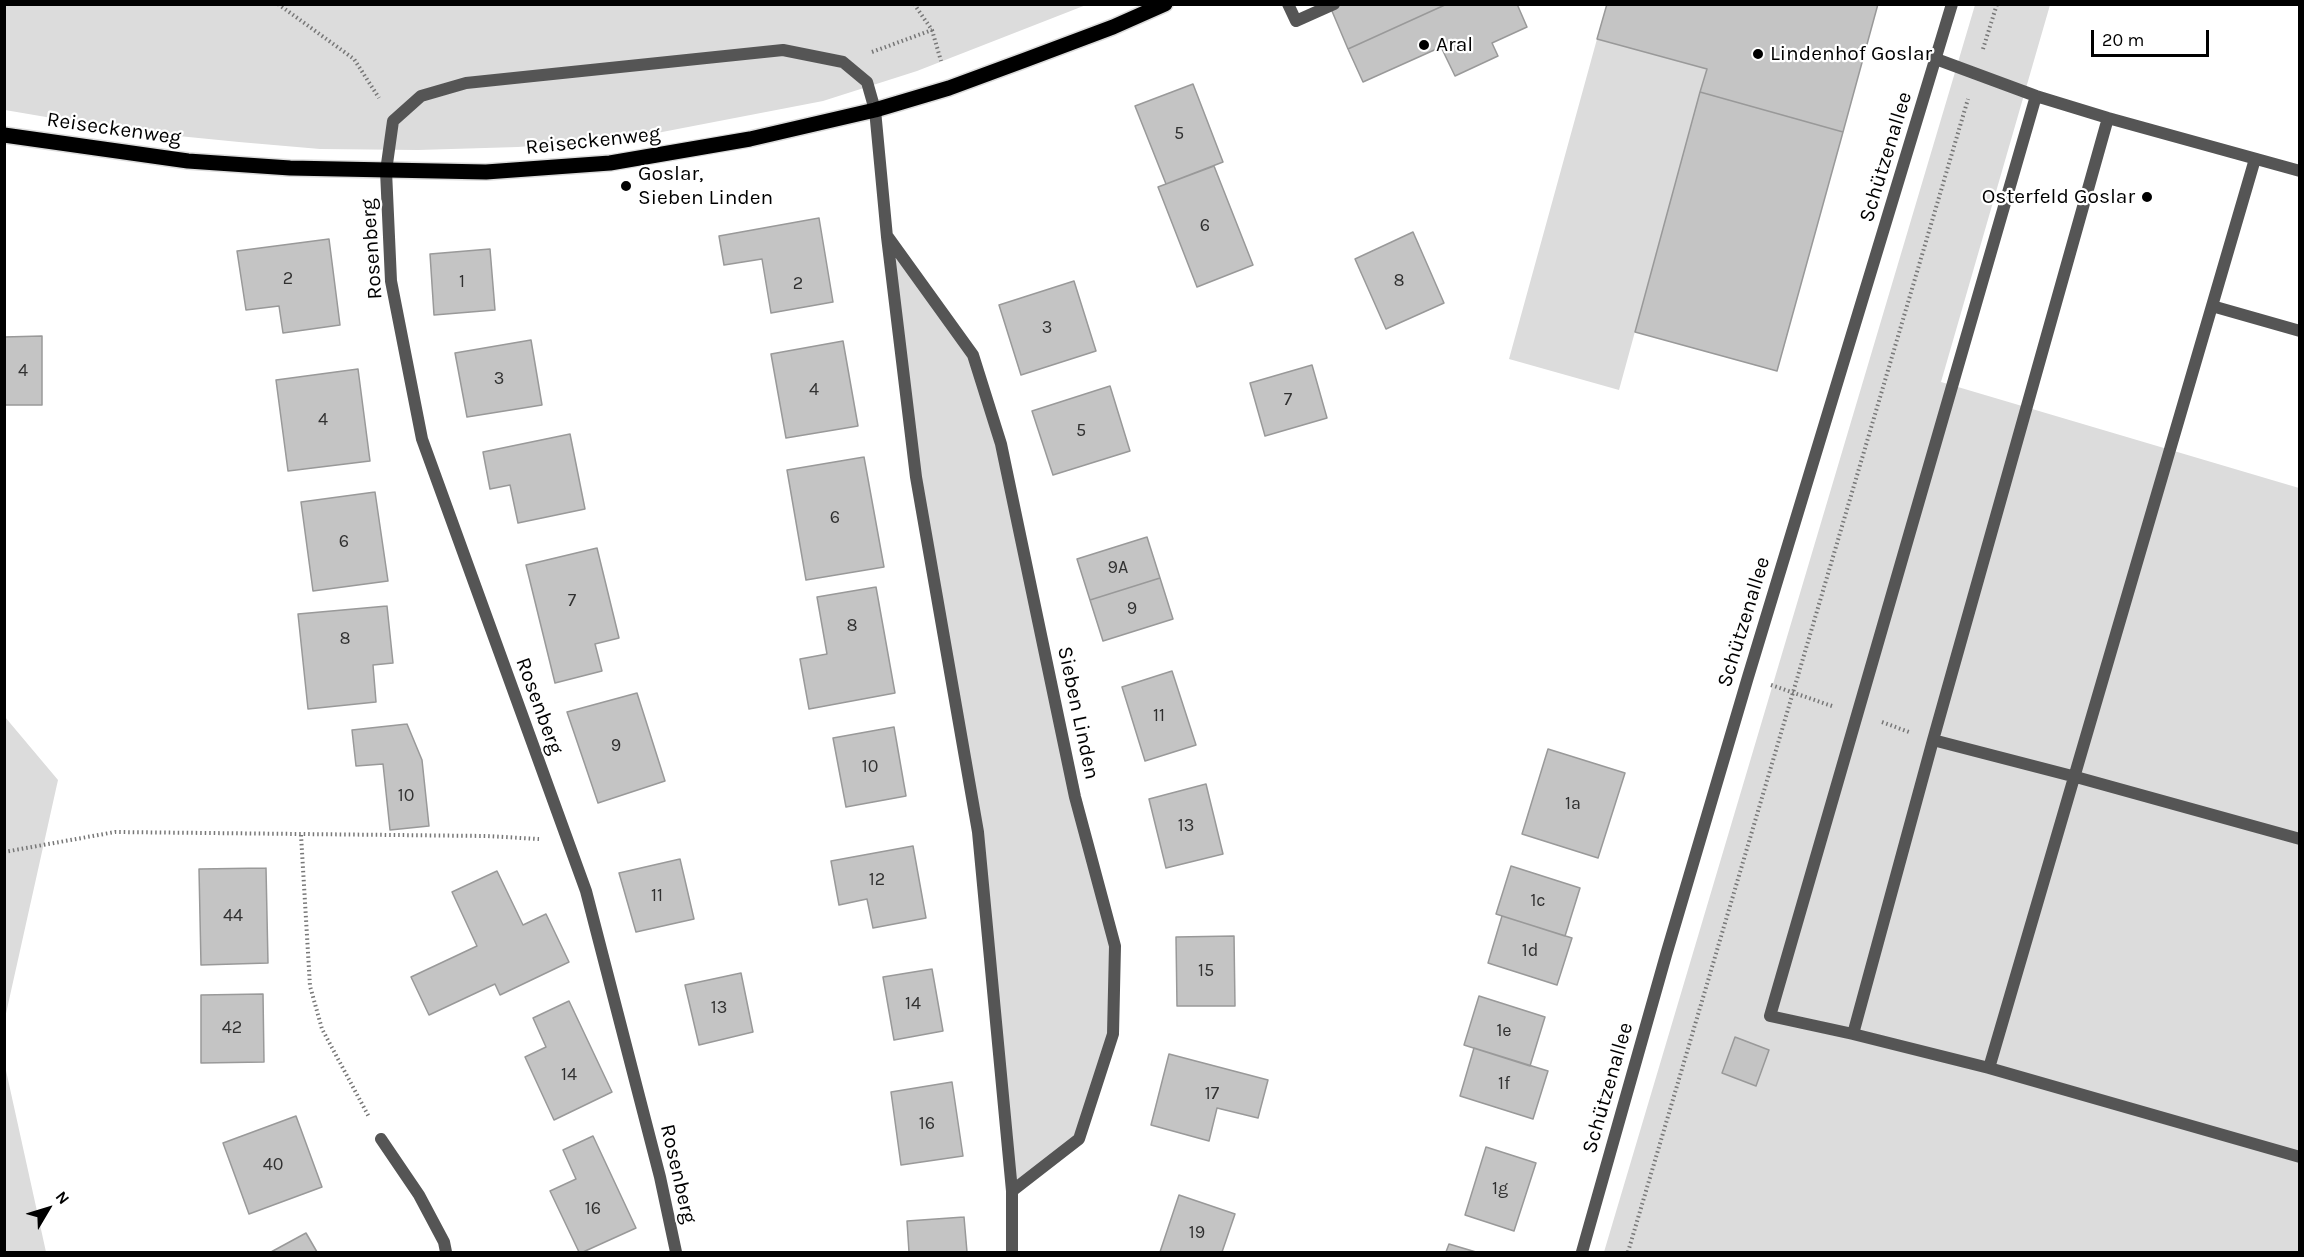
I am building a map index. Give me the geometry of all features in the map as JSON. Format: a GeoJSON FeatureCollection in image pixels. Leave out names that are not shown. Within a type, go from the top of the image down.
{"type":"FeatureCollection","features":[{"type":"Feature","properties":{"kind":"main road","name":"Reiseckenweg"},"geometry":{"type":"LineString","coordinates":[[4,135],[188,161],[386,171],[486,172],[610,163],[750,139],[875,110],[949,88],[1113,27],[1165,4]]}},
{"type":"Feature","properties":{"kind":"street"},"geometry":{"type":"LineString","coordinates":[[1288,4],[1296,21],[1334,4]]}},
{"type":"Feature","properties":{"kind":"street","name":"Schützenallee"},"geometry":{"type":"LineString","coordinates":[[1582,1252],[1718,777],[1952,4]]}},
{"type":"Feature","properties":{"kind":"street"},"geometry":{"type":"LineString","coordinates":[[393,121],[421,96],[466,83],[783,50],[843,62],[867,82],[875,110],[887,237],[916,477],[978,832],[1012,1191],[1012,1252]]}},
{"type":"Feature","properties":{"kind":"street"},"geometry":{"type":"LineString","coordinates":[[1936,59],[2036,96],[2300,171]]}},
{"type":"Feature","properties":{"kind":"street"},"geometry":{"type":"LineString","coordinates":[[2036,96],[1770,1016],[1989,1068],[2300,1158]]}},
{"type":"Feature","properties":{"kind":"street"},"geometry":{"type":"LineString","coordinates":[[1853,1034],[2108,118]]}},
{"type":"Feature","properties":{"kind":"street","name":"Rosenberg"},"geometry":{"type":"LineString","coordinates":[[393,121],[386,171],[390,282],[422,439],[586,891],[660,1178],[676,1252]]}},
{"type":"Feature","properties":{"kind":"street"},"geometry":{"type":"LineString","coordinates":[[1989,1068],[2255,159]]}},
{"type":"Feature","properties":{"kind":"street","name":"Sieben Linden"},"geometry":{"type":"LineString","coordinates":[[887,237],[973,355],[1001,444],[1075,797],[1115,946],[1113,1034],[1079,1139],[1012,1191]]}},
{"type":"Feature","properties":{"kind":"street"},"geometry":{"type":"LineString","coordinates":[[2212,306],[2300,331]]}},
{"type":"Feature","properties":{"kind":"street"},"geometry":{"type":"LineString","coordinates":[[1933,740],[2300,839]]}},
{"type":"Feature","properties":{"kind":"street"},"geometry":{"type":"LineString","coordinates":[[381,1139],[419,1195],[444,1242],[446,1252]]}},
{"type":"Feature","properties":{"kind":"path"},"geometry":{"type":"LineString","coordinates":[[278,4],[354,59],[393,121]]}},
{"type":"Feature","properties":{"kind":"path"},"geometry":{"type":"LineString","coordinates":[[914,4],[932,30],[949,88]]}},
{"type":"Feature","properties":{"kind":"path"},"geometry":{"type":"LineString","coordinates":[[1628,1252],[1997,4]]}},
{"type":"Feature","properties":{"kind":"path"},"geometry":{"type":"LineString","coordinates":[[843,62],[932,30]]}},
{"type":"Feature","properties":{"kind":"path"},"geometry":{"type":"LineString","coordinates":[[4,852],[115,832],[487,836],[567,841]]}},
{"type":"Feature","properties":{"kind":"path"},"geometry":{"type":"LineString","coordinates":[[301,834],[310,986],[322,1029],[381,1139]]}},
{"type":"Feature","properties":{"kind":"shaded area"},"geometry":{"type":"Polygon","coordinates":[[[4,5],[1086,5],[917,71],[823,101],[631,138],[518,147],[418,150],[320,149],[239,142],[128,131],[5,110],[4,5]]]}},
{"type":"Feature","properties":{"kind":"shaded area"},"geometry":{"type":"Polygon","coordinates":[[[1975,5],[2050,5],[1941,382],[2299,488],[2299,1252],[1604,1252],[1975,5]]]}},
{"type":"Feature","properties":{"kind":"shaded area"},"geometry":{"type":"Polygon","coordinates":[[[1597,39],[1707,69],[1619,390],[1509,359],[1597,39]]]}},
{"type":"Feature","properties":{"kind":"shaded area"},"geometry":{"type":"Polygon","coordinates":[[[887,237],[973,355],[1001,444],[1115,946],[1113,1034],[1079,1139],[1012,1191],[978,832],[916,477],[887,237]]]}},
{"type":"Feature","properties":{"kind":"shaded area"},"geometry":{"type":"Polygon","coordinates":[[[5,717],[58,780],[5,1018],[5,717]]]}},
{"type":"Feature","properties":{"kind":"shaded area"},"geometry":{"type":"Polygon","coordinates":[[[5,1066],[46,1252],[5,1252],[5,1066]]]}},
{"type":"Feature","properties":{"kind":"building"},"geometry":{"type":"Polygon","coordinates":[[[1329,4],[1447,4],[1348,49],[1329,4]]]}},
{"type":"Feature","properties":{"kind":"building","name":"Aral"},"geometry":{"type":"Polygon","coordinates":[[[1447,4],[1517,4],[1527,27],[1492,43],[1498,56],[1455,76],[1441,47],[1363,82],[1348,49],[1447,4]]]}},
{"type":"Feature","properties":{"kind":"building","name":"Lindenhof Goslar"},"geometry":{"type":"Polygon","coordinates":[[[1607,4],[1878,4],[1843,132],[1700,92],[1707,69],[1597,39],[1607,4]]]}},
{"type":"Feature","properties":{"kind":"building"},"geometry":{"type":"Polygon","coordinates":[[[1193,84],[1223,162],[1166,184],[1135,106],[1193,84]]]}},
{"type":"Feature","properties":{"kind":"building"},"geometry":{"type":"Polygon","coordinates":[[[1700,92],[1843,132],[1777,371],[1635,332],[1700,92]]]}},
{"type":"Feature","properties":{"kind":"building"},"geometry":{"type":"Polygon","coordinates":[[[1214,166],[1253,265],[1197,287],[1158,187],[1214,166]]]}},
{"type":"Feature","properties":{"kind":"building"},"geometry":{"type":"Polygon","coordinates":[[[819,218],[833,302],[771,313],[762,259],[724,265],[719,236],[819,218]]]}},
{"type":"Feature","properties":{"kind":"building"},"geometry":{"type":"Polygon","coordinates":[[[1413,232],[1444,303],[1386,329],[1355,259],[1413,232]]]}},
{"type":"Feature","properties":{"kind":"building"},"geometry":{"type":"Polygon","coordinates":[[[329,239],[340,325],[283,333],[279,306],[246,310],[237,251],[329,239]]]}},
{"type":"Feature","properties":{"kind":"building"},"geometry":{"type":"Polygon","coordinates":[[[490,249],[495,310],[434,315],[430,254],[490,249]]]}},
{"type":"Feature","properties":{"kind":"building"},"geometry":{"type":"Polygon","coordinates":[[[1074,281],[1096,351],[1021,375],[999,305],[1074,281]]]}},
{"type":"Feature","properties":{"kind":"building"},"geometry":{"type":"Polygon","coordinates":[[[42,336],[42,405],[4,405],[4,337],[42,336]]]}},
{"type":"Feature","properties":{"kind":"building"},"geometry":{"type":"Polygon","coordinates":[[[531,340],[542,405],[467,417],[455,353],[531,340]]]}},
{"type":"Feature","properties":{"kind":"building"},"geometry":{"type":"Polygon","coordinates":[[[843,341],[858,426],[786,438],[771,354],[843,341]]]}},
{"type":"Feature","properties":{"kind":"building"},"geometry":{"type":"Polygon","coordinates":[[[1312,365],[1327,418],[1265,436],[1250,383],[1312,365]]]}},
{"type":"Feature","properties":{"kind":"building"},"geometry":{"type":"Polygon","coordinates":[[[358,369],[370,461],[288,471],[276,380],[358,369]]]}},
{"type":"Feature","properties":{"kind":"building"},"geometry":{"type":"Polygon","coordinates":[[[1110,386],[1130,451],[1053,475],[1032,411],[1110,386]]]}},
{"type":"Feature","properties":{"kind":"building"},"geometry":{"type":"Polygon","coordinates":[[[570,434],[585,509],[518,523],[510,485],[490,489],[483,452],[570,434]]]}},
{"type":"Feature","properties":{"kind":"building"},"geometry":{"type":"Polygon","coordinates":[[[864,457],[884,567],[806,580],[787,470],[864,457]]]}},
{"type":"Feature","properties":{"kind":"building"},"geometry":{"type":"Polygon","coordinates":[[[375,492],[388,581],[313,591],[301,502],[375,492]]]}},
{"type":"Feature","properties":{"kind":"building"},"geometry":{"type":"Polygon","coordinates":[[[1147,537],[1160,578],[1090,600],[1077,559],[1147,537]]]}},
{"type":"Feature","properties":{"kind":"building"},"geometry":{"type":"Polygon","coordinates":[[[597,548],[619,638],[595,644],[602,671],[555,683],[526,565],[597,548]]]}},
{"type":"Feature","properties":{"kind":"building"},"geometry":{"type":"Polygon","coordinates":[[[1160,578],[1173,619],[1103,641],[1090,600],[1160,578]]]}},
{"type":"Feature","properties":{"kind":"building"},"geometry":{"type":"Polygon","coordinates":[[[876,587],[895,693],[809,709],[800,659],[827,654],[817,597],[876,587]]]}},
{"type":"Feature","properties":{"kind":"building"},"geometry":{"type":"Polygon","coordinates":[[[387,606],[393,663],[373,665],[376,702],[308,709],[298,614],[387,606]]]}},
{"type":"Feature","properties":{"kind":"building"},"geometry":{"type":"Polygon","coordinates":[[[1172,671],[1196,745],[1145,761],[1122,687],[1172,671]]]}},
{"type":"Feature","properties":{"kind":"building"},"geometry":{"type":"Polygon","coordinates":[[[637,693],[665,781],[598,803],[567,712],[637,693]]]}},
{"type":"Feature","properties":{"kind":"building"},"geometry":{"type":"Polygon","coordinates":[[[407,724],[422,760],[429,826],[390,830],[383,764],[356,766],[352,730],[407,724]]]}},
{"type":"Feature","properties":{"kind":"building"},"geometry":{"type":"Polygon","coordinates":[[[894,727],[906,796],[846,807],[833,738],[894,727]]]}},
{"type":"Feature","properties":{"kind":"building"},"geometry":{"type":"Polygon","coordinates":[[[1548,749],[1625,773],[1598,858],[1522,834],[1548,749]]]}},
{"type":"Feature","properties":{"kind":"building"},"geometry":{"type":"Polygon","coordinates":[[[1206,784],[1223,854],[1166,868],[1149,799],[1206,784]]]}},
{"type":"Feature","properties":{"kind":"building"},"geometry":{"type":"Polygon","coordinates":[[[913,846],[926,918],[873,928],[867,899],[839,905],[831,861],[913,846]]]}},
{"type":"Feature","properties":{"kind":"building"},"geometry":{"type":"Polygon","coordinates":[[[680,859],[694,919],[636,932],[619,873],[680,859]]]}},
{"type":"Feature","properties":{"kind":"building"},"geometry":{"type":"Polygon","coordinates":[[[1511,866],[1580,888],[1565,936],[1496,914],[1511,866]]]}},
{"type":"Feature","properties":{"kind":"building"},"geometry":{"type":"Polygon","coordinates":[[[266,868],[268,963],[201,965],[199,869],[266,868]]]}},
{"type":"Feature","properties":{"kind":"building"},"geometry":{"type":"Polygon","coordinates":[[[497,871],[523,925],[546,914],[569,962],[500,995],[495,984],[429,1015],[411,977],[477,946],[452,892],[497,871]]]}},
{"type":"Feature","properties":{"kind":"building"},"geometry":{"type":"Polygon","coordinates":[[[1502,916],[1572,938],[1557,985],[1488,963],[1502,916]]]}},
{"type":"Feature","properties":{"kind":"building"},"geometry":{"type":"Polygon","coordinates":[[[1234,936],[1235,1006],[1177,1006],[1176,937],[1234,936]]]}},
{"type":"Feature","properties":{"kind":"building"},"geometry":{"type":"Polygon","coordinates":[[[932,969],[943,1031],[894,1040],[883,977],[932,969]]]}},
{"type":"Feature","properties":{"kind":"building"},"geometry":{"type":"Polygon","coordinates":[[[741,973],[753,1032],[699,1045],[685,985],[741,973]]]}},
{"type":"Feature","properties":{"kind":"building"},"geometry":{"type":"Polygon","coordinates":[[[263,994],[264,1062],[201,1063],[201,995],[263,994]]]}},
{"type":"Feature","properties":{"kind":"building"},"geometry":{"type":"Polygon","coordinates":[[[1479,996],[1545,1017],[1530,1066],[1464,1045],[1479,996]]]}},
{"type":"Feature","properties":{"kind":"building"},"geometry":{"type":"Polygon","coordinates":[[[569,1001],[612,1092],[554,1120],[525,1057],[546,1047],[533,1018],[569,1001]]]}},
{"type":"Feature","properties":{"kind":"building"},"geometry":{"type":"Polygon","coordinates":[[[1735,1037],[1769,1050],[1756,1086],[1722,1073],[1735,1037]]]}},
{"type":"Feature","properties":{"kind":"building"},"geometry":{"type":"Polygon","coordinates":[[[1474,1048],[1548,1071],[1533,1119],[1460,1096],[1474,1048]]]}},
{"type":"Feature","properties":{"kind":"building"},"geometry":{"type":"Polygon","coordinates":[[[1169,1054],[1268,1080],[1258,1118],[1217,1108],[1209,1141],[1151,1125],[1169,1054]]]}},
{"type":"Feature","properties":{"kind":"building"},"geometry":{"type":"Polygon","coordinates":[[[952,1082],[963,1156],[901,1165],[891,1092],[952,1082]]]}},
{"type":"Feature","properties":{"kind":"building"},"geometry":{"type":"Polygon","coordinates":[[[296,1116],[322,1187],[249,1214],[223,1143],[296,1116]]]}},
{"type":"Feature","properties":{"kind":"building"},"geometry":{"type":"Polygon","coordinates":[[[593,1136],[636,1228],[579,1252],[550,1191],[576,1179],[563,1150],[593,1136]]]}},
{"type":"Feature","properties":{"kind":"building"},"geometry":{"type":"Polygon","coordinates":[[[1486,1147],[1536,1163],[1514,1231],[1465,1215],[1486,1147]]]}},
{"type":"Feature","properties":{"kind":"building"},"geometry":{"type":"Polygon","coordinates":[[[1179,1195],[1235,1214],[1222,1252],[1160,1252],[1179,1195]]]}},
{"type":"Feature","properties":{"kind":"building"},"geometry":{"type":"Polygon","coordinates":[[[964,1217],[967,1252],[909,1252],[907,1221],[964,1217]]]}},
{"type":"Feature","properties":{"kind":"building"},"geometry":{"type":"Polygon","coordinates":[[[306,1233],[317,1252],[271,1252],[306,1233]]]}},
{"type":"Feature","properties":{"kind":"building"},"geometry":{"type":"Polygon","coordinates":[[[1449,1244],[1476,1252],[1446,1252],[1449,1244]]]}},
{"type":"Feature","properties":{"kind":"place","name":"Aral"},"geometry":{"type":"Point","coordinates":[1424,45]}},
{"type":"Feature","properties":{"kind":"place","name":"Lindenhof Goslar"},"geometry":{"type":"Point","coordinates":[1758,54]}},
{"type":"Feature","properties":{"kind":"place","name":"Goslar, Sieben Linden"},"geometry":{"type":"Point","coordinates":[626,186]}},
{"type":"Feature","properties":{"kind":"place","name":"Osterfeld Goslar"},"geometry":{"type":"Point","coordinates":[2147,197]}}]}
